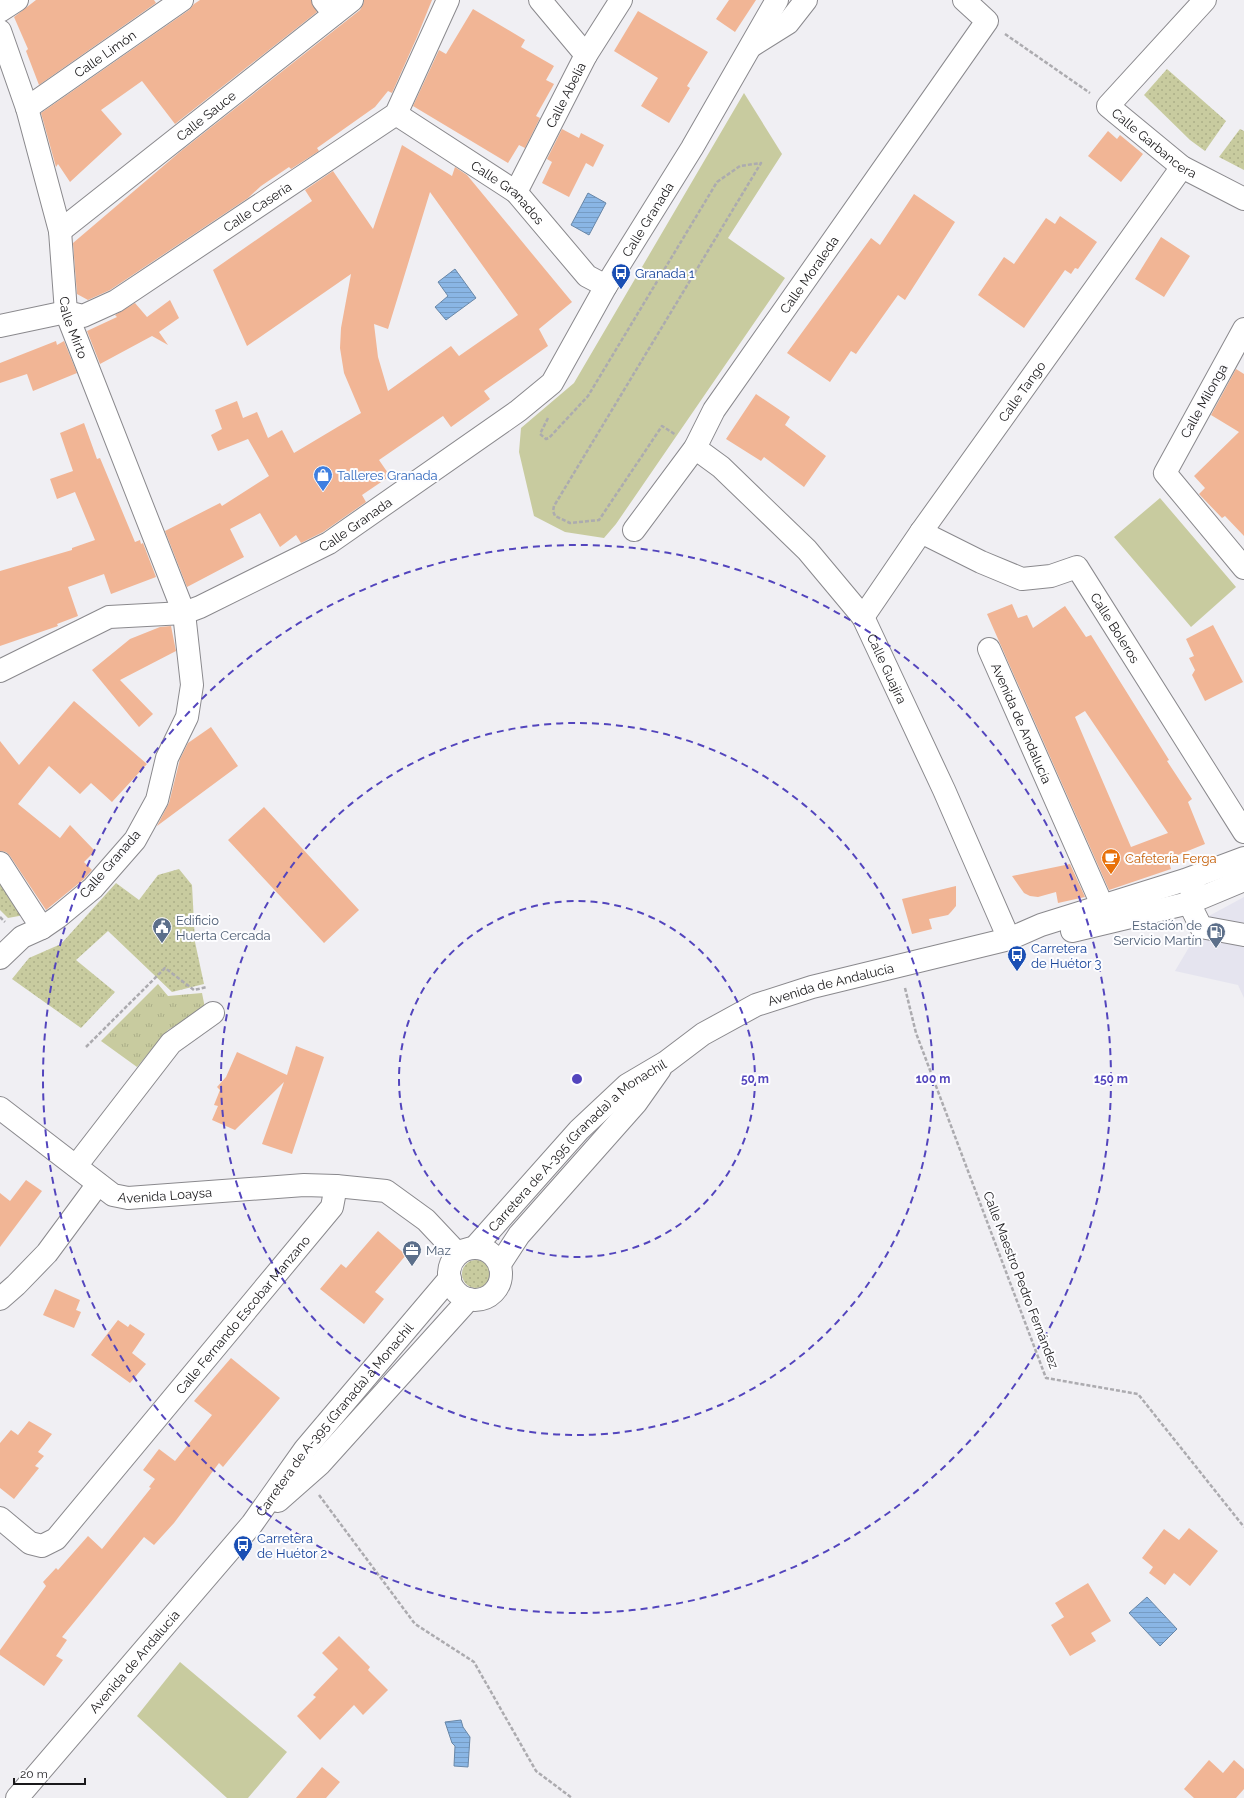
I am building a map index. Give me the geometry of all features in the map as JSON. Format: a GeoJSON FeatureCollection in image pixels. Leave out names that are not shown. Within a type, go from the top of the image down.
{"type":"FeatureCollection","features":[{"type":"Feature","properties":{"kind":"street"},"geometry":{"type":"LineString","coordinates":[[0,11],[17,0]]}},
{"type":"Feature","properties":{"kind":"street","name":"Calle Limón"},"geometry":{"type":"LineString","coordinates":[[27,108],[182,0]]}},
{"type":"Feature","properties":{"kind":"street","name":"Calle Sauce"},"geometry":{"type":"LineString","coordinates":[[60,231],[329,7],[352,0]]}},
{"type":"Feature","properties":{"kind":"street"},"geometry":{"type":"LineString","coordinates":[[396,114],[448,0]]}},
{"type":"Feature","properties":{"kind":"street"},"geometry":{"type":"LineString","coordinates":[[540,0],[586,55]]}},
{"type":"Feature","properties":{"kind":"street","name":"Calle Abelia"},"geometry":{"type":"LineString","coordinates":[[516,192],[586,55],[621,0]]}},
{"type":"Feature","properties":{"kind":"street","name":"Calle Granada"},"geometry":{"type":"LineString","coordinates":[[0,958],[22,937],[42,928],[58,917],[93,888],[135,840],[157,800],[167,758],[187,717],[192,685],[184,613],[200,607],[329,543],[518,411],[552,383],[606,286],[692,148],[752,46],[777,0]]}},
{"type":"Feature","properties":{"kind":"street"},"geometry":{"type":"LineString","coordinates":[[752,46],[788,23],[806,0]]}},
{"type":"Feature","properties":{"kind":"street"},"geometry":{"type":"LineString","coordinates":[[964,0],[987,21]]}},
{"type":"Feature","properties":{"kind":"street","name":"Calle Garbancera"},"geometry":{"type":"LineString","coordinates":[[1204,0],[1108,106],[1182,167],[1244,199]]}},
{"type":"Feature","properties":{"kind":"street","name":"Calle Moraleda"},"geometry":{"type":"LineString","coordinates":[[634,530],[686,442],[714,410],[987,21]]}},
{"type":"Feature","properties":{"kind":"street","name":"Calle Mirto"},"geometry":{"type":"LineString","coordinates":[[0,31],[27,108],[60,231],[66,312],[184,613]]}},
{"type":"Feature","properties":{"kind":"street","name":"Calle Granados"},"geometry":{"type":"LineString","coordinates":[[396,114],[516,192],[587,276],[606,286]]}},
{"type":"Feature","properties":{"kind":"street","name":"Calle Casería"},"geometry":{"type":"LineString","coordinates":[[0,326],[66,312],[84,316],[116,301],[396,114]]}},
{"type":"Feature","properties":{"kind":"street","name":"Calle Tango"},"geometry":{"type":"LineString","coordinates":[[863,617],[920,532],[1182,167]]}},
{"type":"Feature","properties":{"kind":"street","name":"Calle Milonga"},"geometry":{"type":"LineString","coordinates":[[1244,329],[1164,473],[1244,568]]}},
{"type":"Feature","properties":{"kind":"street","name":"Calle Guajira"},"geometry":{"type":"LineString","coordinates":[[686,442],[721,467],[807,550],[863,617],[944,790],[1009,939]]}},
{"type":"Feature","properties":{"kind":"street","name":"Calle Boleros"},"geometry":{"type":"LineString","coordinates":[[920,532],[981,562],[1022,579],[1052,576],[1077,567],[1244,832]]}},
{"type":"Feature","properties":{"kind":"street"},"geometry":{"type":"LineString","coordinates":[[0,671],[109,617],[184,613]]}},
{"type":"Feature","properties":{"kind":"street","name":"Avenida de Andalucía"},"geometry":{"type":"LineString","coordinates":[[989,649],[1102,907]]}},
{"type":"Feature","properties":{"kind":"street","name":"Avenida de Andalucía"},"geometry":{"type":"LineString","coordinates":[[666,1062],[703,1034],[756,1005],[812,987],[1009,939],[1041,925],[1186,880],[1244,858]]}},
{"type":"Feature","properties":{"kind":"street"},"geometry":{"type":"LineString","coordinates":[[0,863],[42,928]]}},
{"type":"Feature","properties":{"kind":"street"},"geometry":{"type":"LineString","coordinates":[[1244,868],[1202,886],[1192,894],[1189,903],[1201,927],[1244,935]]}},
{"type":"Feature","properties":{"kind":"street","name":"Avenida de Andalucía"},"geometry":{"type":"LineString","coordinates":[[1009,939],[1042,938],[1189,903],[1244,880]]}},
{"type":"Feature","properties":{"kind":"street"},"geometry":{"type":"LineString","coordinates":[[76,1166],[170,1043],[213,1013]]}},
{"type":"Feature","properties":{"kind":"street","name":"Carretera de A-395 (Granada) a Monachil"},"geometry":{"type":"LineString","coordinates":[[467,1251],[579,1130],[627,1085],[666,1062]]}},
{"type":"Feature","properties":{"kind":"street","name":"Carretera de A-395 (Granada) a Monachil"},"geometry":{"type":"LineString","coordinates":[[500,1264],[519,1235],[636,1103],[666,1062]]}},
{"type":"Feature","properties":{"kind":"street","name":"Avenida Loaysa"},"geometry":{"type":"LineString","coordinates":[[0,1108],[114,1195],[128,1198],[304,1185],[336,1186]]}},
{"type":"Feature","properties":{"kind":"street"},"geometry":{"type":"LineString","coordinates":[[0,1299],[47,1254],[98,1184]]}},
{"type":"Feature","properties":{"kind":"street"},"geometry":{"type":"LineString","coordinates":[[336,1186],[386,1192],[467,1251],[490,1252],[500,1264],[501,1278],[495,1291],[483,1299],[469,1299],[456,1291],[450,1278],[451,1265],[467,1251]]}},
{"type":"Feature","properties":{"kind":"street","name":"Calle Fernando Escobar Manzano"},"geometry":{"type":"LineString","coordinates":[[0,1518],[30,1543],[42,1546],[56,1539],[332,1207],[336,1186]]}},
{"type":"Feature","properties":{"kind":"street","name":"Carretera de A-395 (Granada) a Monachil"},"geometry":{"type":"LineString","coordinates":[[252,1524],[305,1448],[450,1278]]}},
{"type":"Feature","properties":{"kind":"street","name":"Carretera de A-395 (Granada) a Monachil"},"geometry":{"type":"LineString","coordinates":[[252,1524],[320,1464],[469,1299]]}},
{"type":"Feature","properties":{"kind":"street","name":"Avenida de Andalucía"},"geometry":{"type":"LineString","coordinates":[[17,1798],[252,1524]]}},
{"type":"Feature","properties":{"kind":"path"},"geometry":{"type":"LineString","coordinates":[[987,21],[1108,106]]}},
{"type":"Feature","properties":{"kind":"path"},"geometry":{"type":"LineString","coordinates":[[548,417],[540,434],[546,439],[549,438],[588,396],[717,182],[740,166],[761,163],[554,506],[553,511],[555,516],[570,523],[599,520],[662,426],[686,442]]}},
{"type":"Feature","properties":{"kind":"path","name":"Calle Maestro Pedro Fernández"},"geometry":{"type":"LineString","coordinates":[[900,965],[916,1033],[1046,1378],[1138,1394],[1244,1527]]}},
{"type":"Feature","properties":{"kind":"path"},"geometry":{"type":"LineString","coordinates":[[86,1047],[166,968],[194,990],[207,987]]}},
{"type":"Feature","properties":{"kind":"path"},"geometry":{"type":"LineString","coordinates":[[305,1478],[329,1507],[416,1624],[474,1662],[536,1771],[572,1798]]}},
{"type":"Feature","properties":{"kind":"shaded area","name":"Estación de Servicio Martín"},"geometry":{"type":"Polygon","coordinates":[[[1244,897],[1244,998],[1238,985],[1175,971],[1207,917],[1244,897]]]}},
{"type":"Feature","properties":{"kind":"green space"},"geometry":{"type":"Polygon","coordinates":[[[1167,69],[1226,121],[1205,151],[1190,140],[1144,95],[1167,69]]]}},
{"type":"Feature","properties":{"kind":"green space"},"geometry":{"type":"Polygon","coordinates":[[[744,93],[782,154],[728,238],[785,278],[616,524],[604,538],[565,532],[534,516],[519,452],[521,428],[574,383],[744,93]]]}},
{"type":"Feature","properties":{"kind":"green space"},"geometry":{"type":"Polygon","coordinates":[[[1240,129],[1244,131],[1244,170],[1219,157],[1240,129]]]}},
{"type":"Feature","properties":{"kind":"green space"},"geometry":{"type":"Polygon","coordinates":[[[1160,498],[1236,587],[1191,627],[1114,537],[1160,498]]]}},
{"type":"Feature","properties":{"kind":"green space"},"geometry":{"type":"Polygon","coordinates":[[[0,868],[30,914],[8,918],[0,910],[0,868]]]}},
{"type":"Feature","properties":{"kind":"green space"},"geometry":{"type":"Polygon","coordinates":[[[179,869],[192,885],[195,942],[204,984],[172,992],[108,931],[76,960],[115,992],[81,1028],[12,979],[29,958],[61,944],[116,883],[139,900],[158,875],[179,869]]]}},
{"type":"Feature","properties":{"kind":"green space"},"geometry":{"type":"Polygon","coordinates":[[[158,984],[168,996],[202,993],[205,1008],[168,1030],[137,1067],[101,1041],[158,984]]]}},
{"type":"Feature","properties":{"kind":"green space"},"geometry":{"type":"Polygon","coordinates":[[[476,1260],[486,1264],[490,1274],[486,1284],[476,1288],[466,1284],[462,1274],[466,1264],[476,1260]]]}},
{"type":"Feature","properties":{"kind":"green space"},"geometry":{"type":"Polygon","coordinates":[[[180,1662],[287,1752],[248,1798],[227,1798],[137,1716],[180,1662]]]}},
{"type":"Feature","properties":{"kind":"water"},"geometry":{"type":"Polygon","coordinates":[[[588,193],[606,203],[589,235],[571,225],[588,193]]]}},
{"type":"Feature","properties":{"kind":"water"},"geometry":{"type":"Polygon","coordinates":[[[455,269],[476,298],[446,320],[435,307],[448,296],[438,282],[455,269]]]}},
{"type":"Feature","properties":{"kind":"water"},"geometry":{"type":"Polygon","coordinates":[[[1147,1597],[1177,1629],[1160,1646],[1129,1613],[1147,1597]]]}},
{"type":"Feature","properties":{"kind":"water"},"geometry":{"type":"Polygon","coordinates":[[[461,1720],[463,1727],[470,1737],[468,1767],[454,1766],[455,1746],[452,1743],[445,1722],[461,1720]]]}},
{"type":"Feature","properties":{"kind":"building"},"geometry":{"type":"Polygon","coordinates":[[[36,0],[154,0],[156,3],[39,85],[26,51],[28,49],[14,17],[36,0]]]}},
{"type":"Feature","properties":{"kind":"building"},"geometry":{"type":"Polygon","coordinates":[[[200,0],[311,0],[317,12],[175,124],[142,81],[101,110],[122,134],[70,182],[58,164],[56,167],[41,113],[189,10],[200,0]]]}},
{"type":"Feature","properties":{"kind":"building"},"geometry":{"type":"Polygon","coordinates":[[[364,0],[432,0],[392,93],[388,91],[375,107],[317,148],[319,151],[291,169],[289,167],[261,186],[248,198],[110,290],[88,300],[77,294],[73,243],[181,151],[360,10],[364,0]]]}},
{"type":"Feature","properties":{"kind":"building"},"geometry":{"type":"Polygon","coordinates":[[[729,0],[756,0],[735,32],[716,19],[729,0]]]}},
{"type":"Feature","properties":{"kind":"building"},"geometry":{"type":"Polygon","coordinates":[[[473,9],[525,40],[521,47],[554,66],[546,80],[554,84],[536,116],[540,118],[525,148],[519,145],[508,163],[413,106],[439,50],[446,54],[473,9]]]}},
{"type":"Feature","properties":{"kind":"building"},"geometry":{"type":"Polygon","coordinates":[[[638,11],[708,52],[687,86],[690,88],[669,123],[641,106],[658,78],[614,51],[638,11]]]}},
{"type":"Feature","properties":{"kind":"building"},"geometry":{"type":"Polygon","coordinates":[[[562,129],[579,138],[581,133],[604,145],[593,167],[586,163],[569,197],[542,183],[552,162],[547,159],[562,129]]]}},
{"type":"Feature","properties":{"kind":"building"},"geometry":{"type":"Polygon","coordinates":[[[1108,131],[1117,139],[1120,135],[1143,154],[1121,182],[1088,156],[1108,131]]]}},
{"type":"Feature","properties":{"kind":"building"},"geometry":{"type":"Polygon","coordinates":[[[402,145],[452,176],[455,167],[467,175],[572,302],[539,329],[548,346],[484,391],[490,399],[451,427],[443,416],[379,460],[390,476],[362,495],[366,502],[323,532],[301,543],[296,535],[280,547],[260,513],[230,529],[244,557],[187,587],[165,531],[220,503],[222,506],[269,476],[248,439],[218,451],[211,435],[222,429],[215,410],[237,401],[243,418],[257,412],[268,438],[282,430],[294,453],[361,413],[344,373],[340,348],[341,328],[351,274],[247,346],[213,270],[312,201],[305,190],[333,171],[373,229],[402,145]],[[430,192],[388,329],[374,324],[378,357],[388,391],[451,346],[459,356],[518,315],[430,192]]]}},
{"type":"Feature","properties":{"kind":"building"},"geometry":{"type":"Polygon","coordinates":[[[914,194],[955,222],[905,300],[898,295],[856,354],[851,351],[830,382],[787,353],[871,238],[880,245],[914,194]]]}},
{"type":"Feature","properties":{"kind":"building"},"geometry":{"type":"Polygon","coordinates":[[[1060,216],[1097,242],[1078,269],[1075,268],[1071,274],[1065,270],[1024,328],[978,295],[1004,257],[1014,264],[1046,218],[1055,224],[1060,216]]]}},
{"type":"Feature","properties":{"kind":"building"},"geometry":{"type":"Polygon","coordinates":[[[1161,237],[1190,256],[1164,297],[1135,279],[1161,237]]]}},
{"type":"Feature","properties":{"kind":"building"},"geometry":{"type":"Polygon","coordinates":[[[170,300],[179,318],[159,332],[168,345],[152,336],[100,364],[87,331],[117,317],[115,315],[135,303],[147,317],[170,300]]]}},
{"type":"Feature","properties":{"kind":"building"},"geometry":{"type":"Polygon","coordinates":[[[56,341],[57,345],[64,341],[77,373],[33,391],[27,374],[0,383],[0,363],[56,341]]]}},
{"type":"Feature","properties":{"kind":"building"},"geometry":{"type":"Polygon","coordinates":[[[1236,369],[1244,374],[1244,536],[1225,516],[1222,518],[1199,494],[1205,488],[1194,476],[1239,432],[1211,415],[1236,369]]]}},
{"type":"Feature","properties":{"kind":"building"},"geometry":{"type":"Polygon","coordinates":[[[756,394],[790,417],[785,425],[826,456],[804,487],[764,457],[761,461],[726,439],[756,394]]]}},
{"type":"Feature","properties":{"kind":"building"},"geometry":{"type":"Polygon","coordinates":[[[84,423],[97,459],[100,458],[135,542],[140,540],[141,544],[143,543],[156,577],[111,594],[104,574],[68,587],[78,616],[57,624],[58,626],[0,646],[0,571],[72,550],[72,548],[95,540],[75,492],[57,499],[50,479],[73,471],[60,433],[84,423]]]}},
{"type":"Feature","properties":{"kind":"building"},"geometry":{"type":"Polygon","coordinates":[[[1012,604],[1018,618],[1027,615],[1033,628],[1065,606],[1086,637],[1091,635],[1169,760],[1167,761],[1192,799],[1188,802],[1205,844],[1168,859],[1171,869],[1109,890],[987,614],[1012,604]],[[1085,711],[1075,717],[1131,847],[1168,833],[1085,711]]]}},
{"type":"Feature","properties":{"kind":"building"},"geometry":{"type":"Polygon","coordinates":[[[1213,625],[1243,682],[1205,701],[1192,675],[1195,670],[1189,658],[1194,656],[1186,639],[1213,625]]]}},
{"type":"Feature","properties":{"kind":"building"},"geometry":{"type":"Polygon","coordinates":[[[171,626],[176,651],[120,680],[153,714],[139,727],[92,670],[130,639],[160,627],[171,626]]]}},
{"type":"Feature","properties":{"kind":"building"},"geometry":{"type":"Polygon","coordinates":[[[74,701],[147,764],[112,802],[91,783],[80,794],[49,766],[18,804],[60,838],[70,825],[95,851],[84,862],[92,870],[84,879],[46,910],[10,856],[6,852],[0,851],[0,741],[19,765],[74,701]]]}},
{"type":"Feature","properties":{"kind":"building"},"geometry":{"type":"Polygon","coordinates":[[[211,727],[238,766],[157,826],[169,803],[180,759],[188,743],[211,727]]]}},
{"type":"Feature","properties":{"kind":"building"},"geometry":{"type":"Polygon","coordinates":[[[264,807],[359,910],[324,943],[228,840],[264,807]]]}},
{"type":"Feature","properties":{"kind":"building"},"geometry":{"type":"Polygon","coordinates":[[[1070,864],[1085,897],[1058,903],[1056,892],[1038,897],[1030,896],[1024,893],[1012,876],[1070,864]]]}},
{"type":"Feature","properties":{"kind":"building"},"geometry":{"type":"Polygon","coordinates":[[[956,886],[956,906],[951,912],[948,915],[929,919],[932,929],[912,934],[902,899],[956,886]]]}},
{"type":"Feature","properties":{"kind":"building"},"geometry":{"type":"Polygon","coordinates":[[[296,1046],[324,1057],[292,1154],[262,1144],[284,1082],[235,1130],[212,1120],[218,1106],[214,1105],[220,1090],[217,1087],[226,1077],[237,1052],[287,1075],[296,1046]]]}},
{"type":"Feature","properties":{"kind":"building"},"geometry":{"type":"Polygon","coordinates":[[[26,1180],[42,1191],[0,1247],[0,1193],[10,1201],[26,1180]]]}},
{"type":"Feature","properties":{"kind":"building"},"geometry":{"type":"Polygon","coordinates":[[[378,1231],[406,1255],[375,1292],[384,1299],[364,1324],[320,1289],[341,1264],[346,1268],[378,1231]]]}},
{"type":"Feature","properties":{"kind":"building"},"geometry":{"type":"Polygon","coordinates":[[[55,1289],[80,1300],[76,1310],[81,1312],[74,1328],[43,1315],[55,1289]]]}},
{"type":"Feature","properties":{"kind":"building"},"geometry":{"type":"Polygon","coordinates":[[[118,1320],[128,1327],[130,1324],[145,1334],[132,1353],[146,1364],[130,1383],[91,1355],[118,1320]]]}},
{"type":"Feature","properties":{"kind":"building"},"geometry":{"type":"Polygon","coordinates":[[[231,1358],[280,1398],[223,1467],[219,1463],[174,1523],[154,1545],[144,1537],[62,1637],[67,1640],[56,1656],[63,1660],[44,1686],[0,1655],[0,1650],[46,1586],[43,1582],[56,1568],[58,1570],[88,1536],[102,1549],[151,1488],[149,1487],[155,1479],[143,1470],[159,1449],[175,1461],[212,1415],[194,1401],[231,1358]]]}},
{"type":"Feature","properties":{"kind":"building"},"geometry":{"type":"Polygon","coordinates":[[[29,1421],[52,1434],[38,1452],[44,1456],[35,1466],[39,1468],[14,1499],[0,1488],[0,1443],[11,1430],[18,1435],[29,1421]]]}},
{"type":"Feature","properties":{"kind":"building"},"geometry":{"type":"Polygon","coordinates":[[[1189,1528],[1218,1551],[1190,1586],[1174,1573],[1165,1585],[1149,1573],[1153,1567],[1142,1558],[1164,1529],[1179,1540],[1189,1528]]]}},
{"type":"Feature","properties":{"kind":"building"},"geometry":{"type":"Polygon","coordinates":[[[1088,1583],[1111,1621],[1091,1633],[1096,1641],[1070,1656],[1051,1625],[1064,1617],[1055,1603],[1088,1583]]]}},
{"type":"Feature","properties":{"kind":"building"},"geometry":{"type":"Polygon","coordinates":[[[339,1636],[370,1667],[368,1670],[388,1690],[363,1715],[354,1705],[320,1740],[297,1716],[316,1697],[313,1695],[338,1669],[322,1653],[339,1636]]]}},
{"type":"Feature","properties":{"kind":"building"},"geometry":{"type":"Polygon","coordinates":[[[1209,1760],[1223,1773],[1234,1760],[1244,1769],[1244,1789],[1236,1798],[1194,1798],[1184,1789],[1209,1760]]]}},
{"type":"Feature","properties":{"kind":"building"},"geometry":{"type":"Polygon","coordinates":[[[322,1767],[340,1782],[326,1798],[296,1798],[322,1767]]]}},
{"type":"Feature","properties":{"kind":"place","name":"Granada 1"},"geometry":{"type":"Point","coordinates":[621,290]}},
{"type":"Feature","properties":{"kind":"place","name":"Talleres Granada"},"geometry":{"type":"Point","coordinates":[323,492]}},
{"type":"Feature","properties":{"kind":"place","name":"Cafetería Ferga"},"geometry":{"type":"Point","coordinates":[1111,875]}},
{"type":"Feature","properties":{"kind":"place","name":"Edificio Huerta Cercada"},"geometry":{"type":"Point","coordinates":[162,944]}},
{"type":"Feature","properties":{"kind":"place","name":"Estación de Servicio Martín"},"geometry":{"type":"Point","coordinates":[1216,949]}},
{"type":"Feature","properties":{"kind":"place","name":"Carretera de Huétor 3"},"geometry":{"type":"Point","coordinates":[1017,972]}},
{"type":"Feature","properties":{"kind":"place","name":"Maz"},"geometry":{"type":"Point","coordinates":[412,1267]}},
{"type":"Feature","properties":{"kind":"place","name":"Carretera de Huétor 2"},"geometry":{"type":"Point","coordinates":[243,1562]}}]}
